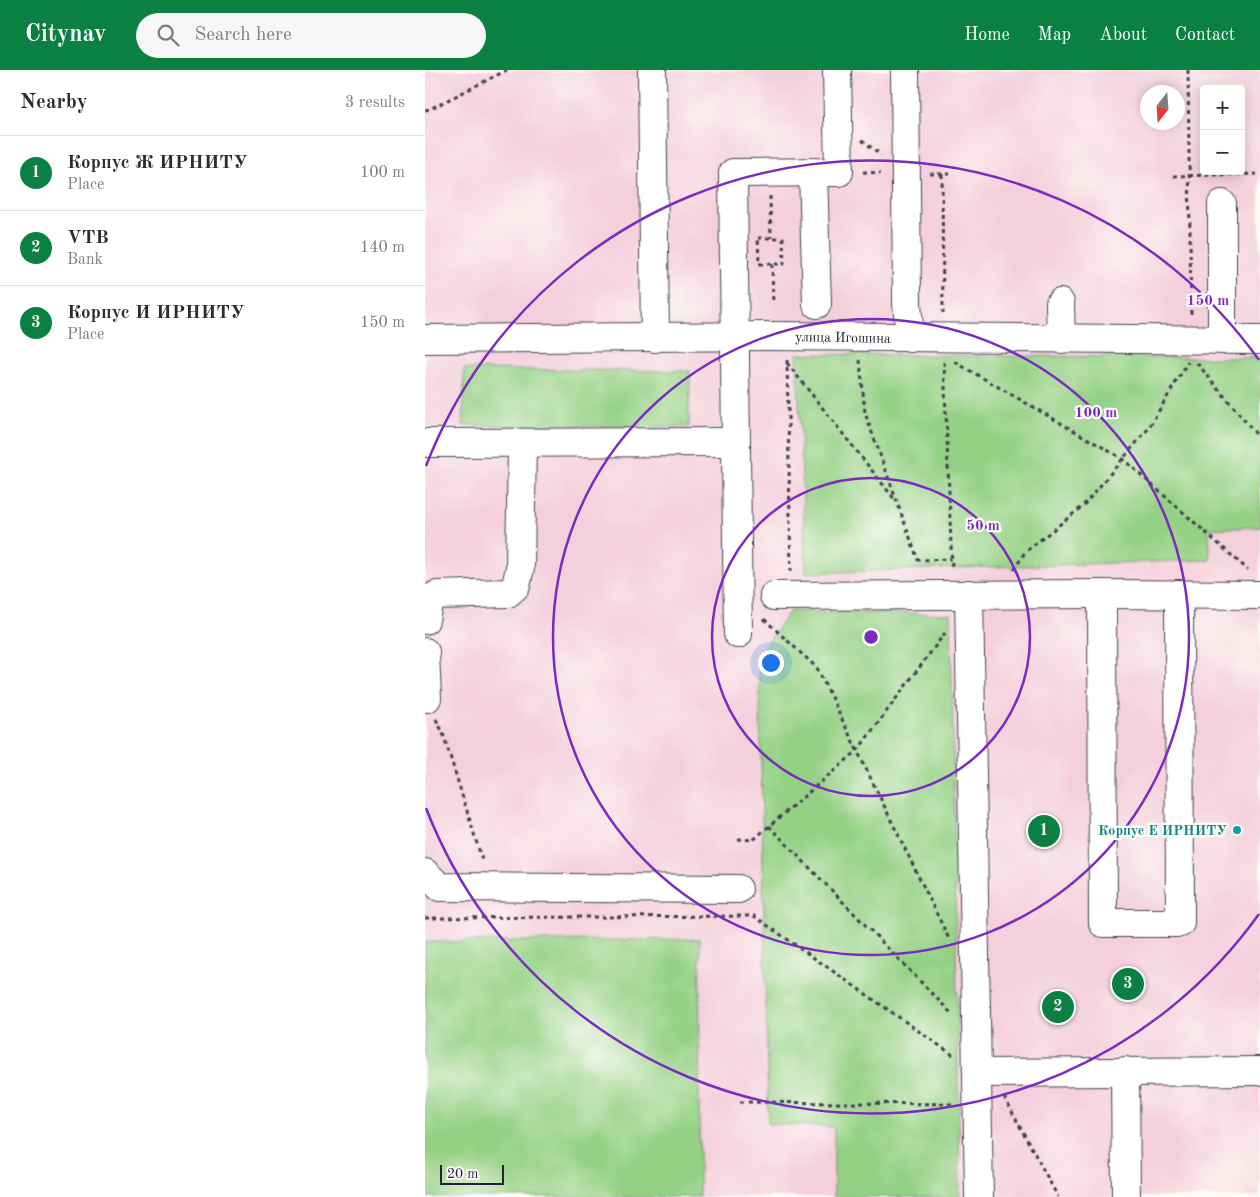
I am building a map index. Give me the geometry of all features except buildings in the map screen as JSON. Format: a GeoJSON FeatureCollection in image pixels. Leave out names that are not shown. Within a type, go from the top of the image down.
{"type":"FeatureCollection","features":[{"type":"Feature","properties":{"kind":"street"},"geometry":{"type":"LineString","coordinates":[[652,70],[655,338]]}},
{"type":"Feature","properties":{"kind":"street"},"geometry":{"type":"LineString","coordinates":[[738,634],[733,173],[839,172],[837,70]]}},
{"type":"Feature","properties":{"kind":"street"},"geometry":{"type":"LineString","coordinates":[[905,70],[907,302],[910,338]]}},
{"type":"Feature","properties":{"kind":"street"},"geometry":{"type":"LineString","coordinates":[[813,172],[817,304]]}},
{"type":"Feature","properties":{"kind":"street"},"geometry":{"type":"LineString","coordinates":[[1222,204],[1222,340]]}},
{"type":"Feature","properties":{"kind":"street"},"geometry":{"type":"LineString","coordinates":[[1061,303],[1061,339]]}},
{"type":"Feature","properties":{"kind":"street","name":"улица Игошина"},"geometry":{"type":"LineString","coordinates":[[425,339],[734,336],[786,349],[858,337],[1260,340]]}},
{"type":"Feature","properties":{"kind":"street"},"geometry":{"type":"LineString","coordinates":[[425,443],[736,442]]}},
{"type":"Feature","properties":{"kind":"street"},"geometry":{"type":"LineString","coordinates":[[425,620],[427,604],[431,598],[437,595],[508,593],[516,586],[520,568],[522,443]]}},
{"type":"Feature","properties":{"kind":"street"},"geometry":{"type":"LineString","coordinates":[[774,602],[969,606],[1102,594],[1179,594],[1256,585]]}},
{"type":"Feature","properties":{"kind":"street"},"geometry":{"type":"LineString","coordinates":[[1102,594],[1103,923],[1180,924],[1179,594]]}},
{"type":"Feature","properties":{"kind":"street"},"geometry":{"type":"LineString","coordinates":[[969,606],[977,1040],[985,1072],[978,1104],[979,1197]]}},
{"type":"Feature","properties":{"kind":"street"},"geometry":{"type":"LineString","coordinates":[[425,652],[427,698]]}},
{"type":"Feature","properties":{"kind":"street"},"geometry":{"type":"LineString","coordinates":[[425,874],[439,887],[738,889]]}},
{"type":"Feature","properties":{"kind":"street"},"geometry":{"type":"LineString","coordinates":[[1125,1071],[1126,1197]]}},
{"type":"Feature","properties":{"kind":"street"},"geometry":{"type":"LineString","coordinates":[[985,1072],[1260,1071]]}},
{"type":"Feature","properties":{"kind":"path"},"geometry":{"type":"LineString","coordinates":[[425,110],[430,110],[507,70]]}},
{"type":"Feature","properties":{"kind":"path"},"geometry":{"type":"LineString","coordinates":[[1189,70],[1191,311]]}},
{"type":"Feature","properties":{"kind":"path"},"geometry":{"type":"LineString","coordinates":[[838,122],[905,173]]}},
{"type":"Feature","properties":{"kind":"path"},"geometry":{"type":"LineString","coordinates":[[769,173],[771,238]]}},
{"type":"Feature","properties":{"kind":"path"},"geometry":{"type":"LineString","coordinates":[[942,174],[943,313]]}},
{"type":"Feature","properties":{"kind":"path"},"geometry":{"type":"LineString","coordinates":[[1173,176],[1260,174]]}},
{"type":"Feature","properties":{"kind":"path"},"geometry":{"type":"LineString","coordinates":[[758,238],[771,238],[783,238],[784,264],[759,264],[758,238]]}},
{"type":"Feature","properties":{"kind":"path"},"geometry":{"type":"LineString","coordinates":[[772,264],[773,304]]}},
{"type":"Feature","properties":{"kind":"path"},"geometry":{"type":"LineString","coordinates":[[858,337],[865,413],[918,560],[951,559]]}},
{"type":"Feature","properties":{"kind":"path"},"geometry":{"type":"LineString","coordinates":[[786,349],[899,505]]}},
{"type":"Feature","properties":{"kind":"path"},"geometry":{"type":"LineString","coordinates":[[786,349],[774,602],[778,630],[817,668],[951,944]]}},
{"type":"Feature","properties":{"kind":"path"},"geometry":{"type":"LineString","coordinates":[[738,840],[753,840],[857,751],[955,619],[969,606],[952,581],[944,356]]}},
{"type":"Feature","properties":{"kind":"path"},"geometry":{"type":"LineString","coordinates":[[1013,573],[1025,552],[1083,506],[1149,429],[1192,357],[1260,439]]}},
{"type":"Feature","properties":{"kind":"path"},"geometry":{"type":"LineString","coordinates":[[953,361],[1123,459],[1256,585]]}},
{"type":"Feature","properties":{"kind":"path"},"geometry":{"type":"LineString","coordinates":[[427,698],[443,733],[501,918]]}},
{"type":"Feature","properties":{"kind":"path"},"geometry":{"type":"LineString","coordinates":[[769,826],[977,1040]]}},
{"type":"Feature","properties":{"kind":"path"},"geometry":{"type":"LineString","coordinates":[[425,918],[754,916],[985,1072],[1008,1103],[1058,1197]]}},
{"type":"Feature","properties":{"kind":"path"},"geometry":{"type":"LineString","coordinates":[[740,1102],[1008,1103]]}},
{"type":"Feature","properties":{"kind":"shaded area"},"geometry":{"type":"Polygon","coordinates":[[[425,70],[1260,70],[1260,1197],[425,1197],[425,70]]]}},
{"type":"Feature","properties":{"kind":"green space"},"geometry":{"type":"Polygon","coordinates":[[[797,354],[1260,358],[1260,527],[1209,529],[1210,560],[806,573],[797,354]]]}},
{"type":"Feature","properties":{"kind":"green space"},"geometry":{"type":"Polygon","coordinates":[[[464,369],[690,371],[689,427],[463,425],[464,369]]]}},
{"type":"Feature","properties":{"kind":"green space"},"geometry":{"type":"Polygon","coordinates":[[[790,611],[951,614],[960,1197],[834,1197],[834,1127],[768,1124],[759,655],[790,611]]]}},
{"type":"Feature","properties":{"kind":"green space"},"geometry":{"type":"Polygon","coordinates":[[[700,939],[699,1197],[425,1197],[425,942],[700,939]]]}},
{"type":"Feature","properties":{"kind":"place","name":"Корпус Е ИРНИТУ"},"geometry":{"type":"Point","coordinates":[1237,830]}},
{"type":"Feature","properties":{"kind":"place","name":"Корпус Ж ИРНИТУ"},"geometry":{"type":"Point","coordinates":[1044,831]}},
{"type":"Feature","properties":{"kind":"place","name":"Корпус И ИРНИТУ"},"geometry":{"type":"Point","coordinates":[1128,984]}},
{"type":"Feature","properties":{"kind":"place","name":"VTB"},"geometry":{"type":"Point","coordinates":[1058,1007]}}]}
